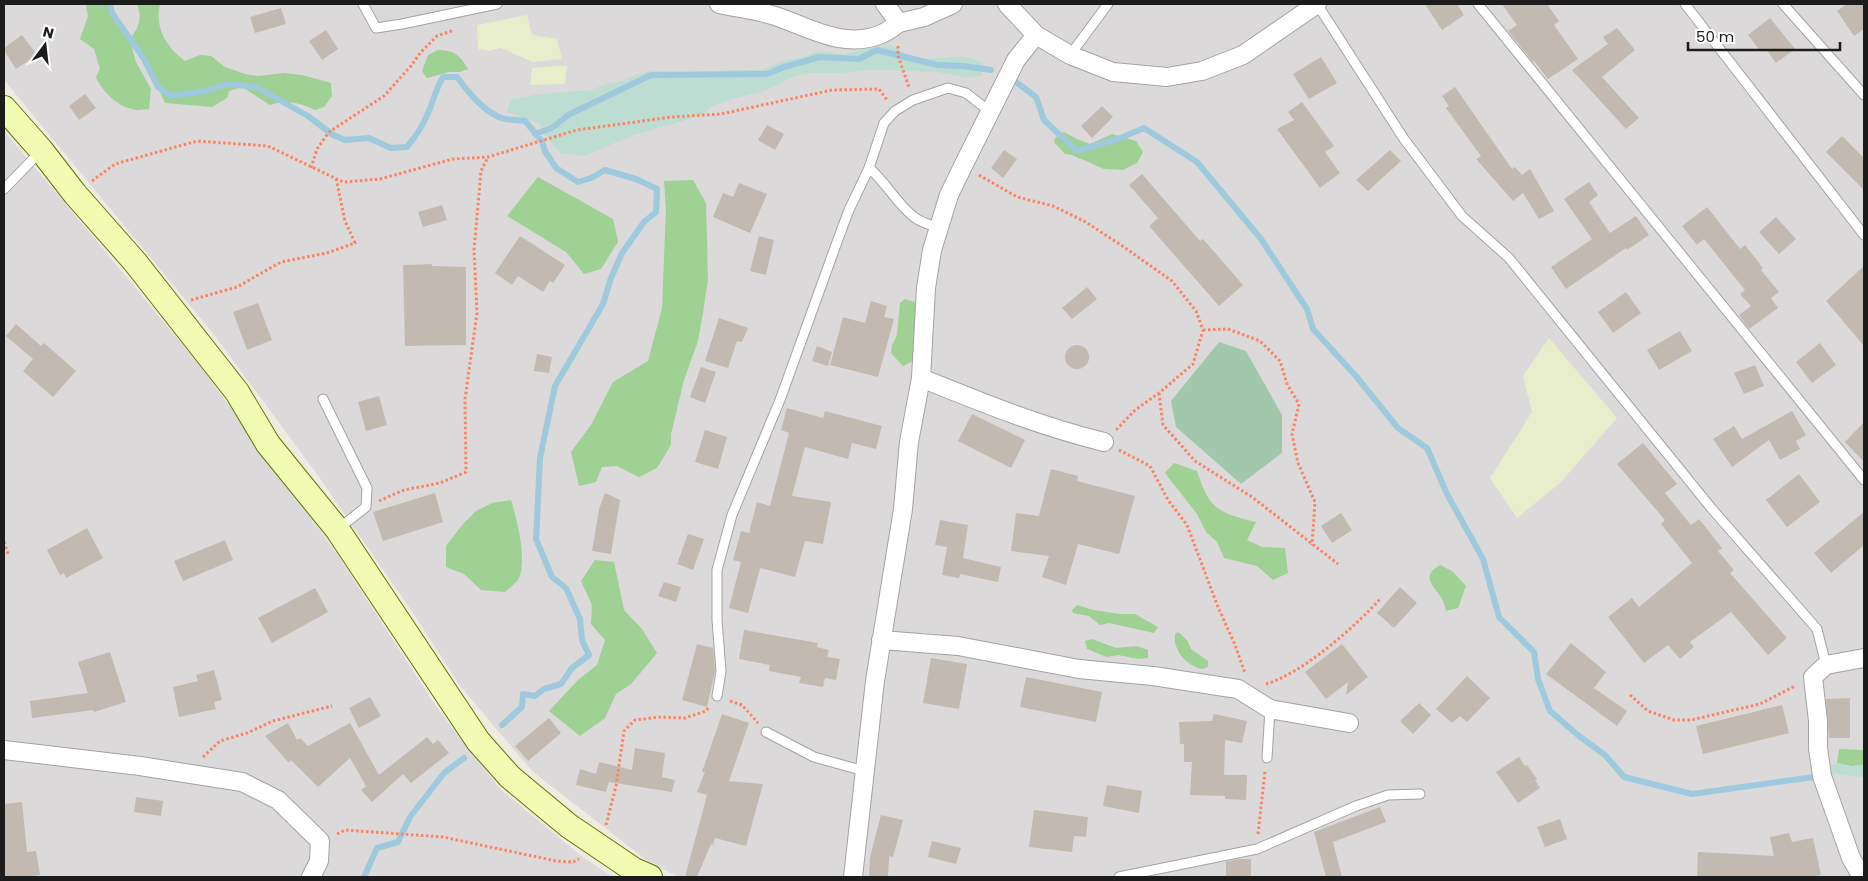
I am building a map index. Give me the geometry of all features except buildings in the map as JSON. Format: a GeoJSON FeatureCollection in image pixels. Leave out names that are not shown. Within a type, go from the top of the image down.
{"type":"FeatureCollection","features":[{"type":"Feature","properties":{"kind":"main road"},"geometry":{"type":"LineString","coordinates":[[4,108],[41,150],[75,194],[135,262],[237,392],[268,444],[337,529],[478,741],[510,777],[568,826],[634,870],[650,877]]}},
{"type":"Feature","properties":{"kind":"street"},"geometry":{"type":"LineString","coordinates":[[717,4],[775,16],[822,35],[860,39],[880,35],[899,23],[924,17],[953,4]]}},
{"type":"Feature","properties":{"kind":"street"},"geometry":{"type":"LineString","coordinates":[[886,4],[899,23]]}},
{"type":"Feature","properties":{"kind":"street"},"geometry":{"type":"LineString","coordinates":[[1007,4],[1036,35],[1070,54],[1113,72],[1168,77],[1202,71],[1243,55],[1317,4]]}},
{"type":"Feature","properties":{"kind":"street"},"geometry":{"type":"LineString","coordinates":[[853,877],[864,770],[881,640],[903,509],[909,442],[921,378],[926,288],[932,250],[949,195],[963,166],[1016,60],[1036,35]]}},
{"type":"Feature","properties":{"kind":"street"},"geometry":{"type":"LineString","coordinates":[[921,378],[1060,432],[1104,442]]}},
{"type":"Feature","properties":{"kind":"street"},"geometry":{"type":"LineString","coordinates":[[881,640],[958,646],[1080,669],[1153,676],[1238,689],[1270,709],[1349,723]]}},
{"type":"Feature","properties":{"kind":"street"},"geometry":{"type":"LineString","coordinates":[[1862,877],[1851,858],[1822,776],[1818,748],[1818,721],[1820,671],[1864,658]]}},
{"type":"Feature","properties":{"kind":"street"},"geometry":{"type":"LineString","coordinates":[[4,750],[140,766],[242,782],[278,800],[320,841],[319,861],[311,877]]}},
{"type":"Feature","properties":{"kind":"lane"},"geometry":{"type":"LineString","coordinates":[[363,4],[376,28],[497,4]]}},
{"type":"Feature","properties":{"kind":"lane"},"geometry":{"type":"LineString","coordinates":[[1070,54],[1108,4]]}},
{"type":"Feature","properties":{"kind":"lane"},"geometry":{"type":"LineString","coordinates":[[1317,4],[1404,139],[1462,216],[1509,258],[1712,508],[1817,629],[1820,671]]}},
{"type":"Feature","properties":{"kind":"lane"},"geometry":{"type":"LineString","coordinates":[[1478,4],[1864,480]]}},
{"type":"Feature","properties":{"kind":"lane"},"geometry":{"type":"LineString","coordinates":[[1685,4],[1864,235]]}},
{"type":"Feature","properties":{"kind":"lane"},"geometry":{"type":"LineString","coordinates":[[1783,4],[1864,95]]}},
{"type":"Feature","properties":{"kind":"lane"},"geometry":{"type":"LineString","coordinates":[[717,696],[721,672],[717,620],[717,570],[732,515],[780,400],[840,234],[869,168],[884,124],[895,111],[913,100],[948,88],[966,93],[990,111]]}},
{"type":"Feature","properties":{"kind":"lane"},"geometry":{"type":"LineString","coordinates":[[4,189],[41,150]]}},
{"type":"Feature","properties":{"kind":"lane"},"geometry":{"type":"LineString","coordinates":[[869,168],[880,178],[892,196],[915,218],[939,228]]}},
{"type":"Feature","properties":{"kind":"lane"},"geometry":{"type":"LineString","coordinates":[[323,399],[367,488],[366,507],[337,529]]}},
{"type":"Feature","properties":{"kind":"lane"},"geometry":{"type":"LineString","coordinates":[[1266,758],[1270,709]]}},
{"type":"Feature","properties":{"kind":"lane"},"geometry":{"type":"LineString","coordinates":[[766,732],[814,757],[864,770]]}},
{"type":"Feature","properties":{"kind":"lane"},"geometry":{"type":"LineString","coordinates":[[1119,877],[1256,849],[1356,806],[1388,795],[1420,794]]}},
{"type":"Feature","properties":{"kind":"path"},"geometry":{"type":"LineString","coordinates":[[312,168],[317,149],[329,132],[384,96],[436,36],[462,27],[471,9]]}},
{"type":"Feature","properties":{"kind":"path"},"geometry":{"type":"LineString","coordinates":[[899,23],[898,56],[913,100]]}},
{"type":"Feature","properties":{"kind":"path"},"geometry":{"type":"LineString","coordinates":[[75,194],[115,164],[197,141],[268,146],[343,182],[380,179],[453,159],[488,157],[577,130],[672,117],[721,114],[832,90],[879,89],[895,111]]}},
{"type":"Feature","properties":{"kind":"path"},"geometry":{"type":"LineString","coordinates":[[366,507],[404,490],[440,483],[466,472],[465,399],[477,313],[474,250],[481,171],[488,157]]}},
{"type":"Feature","properties":{"kind":"path"},"geometry":{"type":"LineString","coordinates":[[963,166],[1017,197],[1053,206],[1121,245],[1172,281],[1196,311],[1203,330],[1193,364],[1159,393],[1134,410],[1104,442],[1150,466],[1168,500],[1188,525],[1218,607],[1248,680]]}},
{"type":"Feature","properties":{"kind":"path"},"geometry":{"type":"LineString","coordinates":[[173,310],[196,298],[237,287],[281,262],[327,253],[355,243],[346,221],[336,178]]}},
{"type":"Feature","properties":{"kind":"path"},"geometry":{"type":"LineString","coordinates":[[1203,330],[1228,329],[1260,341],[1280,361],[1287,384],[1299,404],[1292,434],[1298,463],[1315,502],[1312,545]]}},
{"type":"Feature","properties":{"kind":"path"},"geometry":{"type":"LineString","coordinates":[[1159,393],[1163,425],[1195,461],[1252,496],[1338,564]]}},
{"type":"Feature","properties":{"kind":"path"},"geometry":{"type":"LineString","coordinates":[[4,542],[8,554]]}},
{"type":"Feature","properties":{"kind":"path"},"geometry":{"type":"LineString","coordinates":[[1258,686],[1273,682],[1312,660],[1364,617],[1381,598]]}},
{"type":"Feature","properties":{"kind":"path"},"geometry":{"type":"LineString","coordinates":[[1630,695],[1648,711],[1674,720],[1691,720],[1760,704],[1820,671]]}},
{"type":"Feature","properties":{"kind":"path"},"geometry":{"type":"LineString","coordinates":[[320,841],[345,830],[411,834],[443,837],[573,862],[600,847],[616,786],[624,731],[635,720],[659,717],[685,718],[706,711],[717,696],[742,705],[766,732]]}},
{"type":"Feature","properties":{"kind":"path"},"geometry":{"type":"LineString","coordinates":[[186,773],[220,741],[247,733],[273,721],[332,706]]}},
{"type":"Feature","properties":{"kind":"path"},"geometry":{"type":"LineString","coordinates":[[1256,849],[1266,758]]}},
{"type":"Feature","properties":{"kind":"shaded area"},"geometry":{"type":"Polygon","coordinates":[[[4,4],[1864,4],[1864,877],[679,877],[649,862],[532,771],[461,687],[413,613],[317,474],[212,332],[4,80],[4,4]]]}},
{"type":"Feature","properties":{"kind":"shaded area"},"geometry":{"type":"Polygon","coordinates":[[[889,45],[917,58],[960,57],[975,60],[982,64],[982,75],[971,78],[937,72],[870,70],[810,73],[795,76],[765,91],[714,105],[703,115],[631,136],[584,156],[561,153],[545,136],[539,123],[507,112],[511,99],[541,94],[591,90],[652,71],[701,73],[730,70],[761,70],[788,59],[805,57],[815,52],[845,55],[865,48],[889,45]]]}},
{"type":"Feature","properties":{"kind":"shaded area"},"geometry":{"type":"Polygon","coordinates":[[[4,131],[200,366],[337,554],[437,708],[500,789],[580,855],[613,877],[4,877],[4,131]]]}},
{"type":"Feature","properties":{"kind":"shaded area"},"geometry":{"type":"Polygon","coordinates":[[[1837,763],[1851,766],[1864,765],[1864,777],[1832,774],[1831,766],[1837,763]]]}},
{"type":"Feature","properties":{"kind":"green space"},"geometry":{"type":"Polygon","coordinates":[[[86,4],[108,4],[115,20],[131,44],[136,62],[151,89],[149,109],[134,110],[121,105],[106,92],[96,77],[100,69],[94,49],[80,39],[88,16],[86,4]]]}},
{"type":"Feature","properties":{"kind":"green space"},"geometry":{"type":"Polygon","coordinates":[[[137,4],[160,4],[159,21],[164,36],[173,50],[185,61],[200,55],[211,56],[225,67],[245,74],[258,76],[284,73],[302,75],[331,83],[332,96],[324,107],[315,110],[304,105],[292,103],[270,105],[242,87],[229,91],[227,98],[212,107],[165,103],[132,36],[139,21],[137,4]]]}},
{"type":"Feature","properties":{"kind":"green space"},"geometry":{"type":"Polygon","coordinates":[[[527,15],[532,35],[557,39],[562,59],[533,62],[501,48],[489,51],[478,49],[477,25],[527,15]]]}},
{"type":"Feature","properties":{"kind":"green space"},"geometry":{"type":"Polygon","coordinates":[[[438,50],[456,54],[468,69],[427,78],[422,71],[428,55],[438,50]]]}},
{"type":"Feature","properties":{"kind":"green space"},"geometry":{"type":"Polygon","coordinates":[[[567,66],[565,84],[530,85],[532,68],[567,66]]]}},
{"type":"Feature","properties":{"kind":"green space"},"geometry":{"type":"Polygon","coordinates":[[[1064,132],[1090,144],[1112,134],[1136,141],[1143,152],[1137,163],[1123,170],[1104,169],[1072,155],[1065,154],[1054,142],[1055,138],[1064,132]]]}},
{"type":"Feature","properties":{"kind":"green space"},"geometry":{"type":"Polygon","coordinates":[[[538,177],[613,219],[618,242],[601,269],[584,274],[566,252],[507,216],[538,177]]]}},
{"type":"Feature","properties":{"kind":"green space"},"geometry":{"type":"Polygon","coordinates":[[[693,180],[706,203],[708,280],[698,341],[684,380],[671,434],[671,445],[657,468],[639,477],[617,466],[602,467],[596,482],[579,486],[571,452],[591,425],[613,382],[648,361],[662,308],[666,209],[664,181],[693,180]]]}},
{"type":"Feature","properties":{"kind":"green space"},"geometry":{"type":"Polygon","coordinates":[[[905,299],[918,303],[917,352],[913,361],[903,366],[891,353],[892,345],[897,335],[900,303],[905,299]]]}},
{"type":"Feature","properties":{"kind":"green space"},"geometry":{"type":"Polygon","coordinates":[[[1549,338],[1617,418],[1560,483],[1517,518],[1490,478],[1532,412],[1523,376],[1549,338]]]}},
{"type":"Feature","properties":{"kind":"green space"},"geometry":{"type":"Polygon","coordinates":[[[1219,342],[1246,351],[1282,415],[1282,453],[1241,484],[1176,427],[1171,401],[1219,342]]]}},
{"type":"Feature","properties":{"kind":"green space"},"geometry":{"type":"Polygon","coordinates":[[[1174,463],[1197,471],[1206,494],[1217,507],[1232,516],[1256,522],[1247,540],[1262,547],[1285,548],[1288,573],[1273,580],[1257,566],[1224,558],[1217,542],[1206,532],[1197,514],[1165,473],[1174,463]]]}},
{"type":"Feature","properties":{"kind":"green space"},"geometry":{"type":"Polygon","coordinates":[[[511,500],[522,550],[519,578],[505,592],[481,590],[464,574],[446,567],[446,546],[476,511],[492,503],[511,500]]]}},
{"type":"Feature","properties":{"kind":"green space"},"geometry":{"type":"Polygon","coordinates":[[[595,560],[614,562],[624,610],[642,629],[657,653],[631,684],[616,694],[605,718],[580,736],[549,711],[578,680],[597,665],[605,640],[591,624],[592,605],[581,581],[595,560]]]}},
{"type":"Feature","properties":{"kind":"green space"},"geometry":{"type":"Polygon","coordinates":[[[1440,565],[1452,571],[1466,586],[1458,608],[1446,611],[1443,600],[1430,582],[1430,574],[1440,565]]]}},
{"type":"Feature","properties":{"kind":"green space"},"geometry":{"type":"Polygon","coordinates":[[[1077,605],[1094,610],[1135,614],[1158,627],[1154,633],[1109,623],[1100,625],[1089,616],[1073,613],[1072,610],[1077,605]]]}},
{"type":"Feature","properties":{"kind":"green space"},"geometry":{"type":"Polygon","coordinates":[[[1178,632],[1187,640],[1191,649],[1208,661],[1208,667],[1202,669],[1186,661],[1176,646],[1175,634],[1178,632]]]}},
{"type":"Feature","properties":{"kind":"green space"},"geometry":{"type":"Polygon","coordinates":[[[1092,639],[1116,648],[1136,646],[1148,650],[1148,658],[1138,659],[1118,655],[1107,657],[1087,649],[1085,641],[1092,639]]]}},
{"type":"Feature","properties":{"kind":"green space"},"geometry":{"type":"Polygon","coordinates":[[[1839,749],[1864,750],[1864,765],[1851,766],[1837,763],[1839,749]]]}},
{"type":"Feature","properties":{"kind":"waterway"},"geometry":{"type":"LineString","coordinates":[[110,4],[112,13],[144,59],[158,87],[171,96],[205,91],[228,84],[256,87],[308,116],[333,135],[345,140],[369,138],[391,148],[407,147],[424,122],[443,77],[457,77],[472,96],[491,112],[505,119],[525,121],[542,141],[545,151],[556,168],[578,182],[591,178],[605,170],[636,179],[657,189],[656,212],[644,222],[622,253],[611,278],[603,304],[555,386],[540,458],[536,539],[552,577],[566,588],[580,619],[582,640],[589,655],[572,668],[561,684],[544,689],[535,696],[523,694],[522,707],[502,725]]}},
{"type":"Feature","properties":{"kind":"waterway"},"geometry":{"type":"LineString","coordinates":[[535,134],[552,128],[568,115],[651,75],[767,74],[820,57],[859,59],[877,50],[937,65],[991,70]]}},
{"type":"Feature","properties":{"kind":"waterway"},"geometry":{"type":"LineString","coordinates":[[1016,82],[1036,97],[1044,120],[1077,151],[1118,139],[1144,128],[1197,162],[1261,239],[1307,309],[1313,329],[1355,375],[1398,428],[1427,448],[1447,494],[1483,559],[1499,617],[1534,652],[1538,679],[1550,711],[1605,755],[1624,777],[1692,794],[1821,776]]}},
{"type":"Feature","properties":{"kind":"waterway"},"geometry":{"type":"LineString","coordinates":[[364,877],[377,848],[398,842],[410,817],[444,773],[464,758]]}}]}
